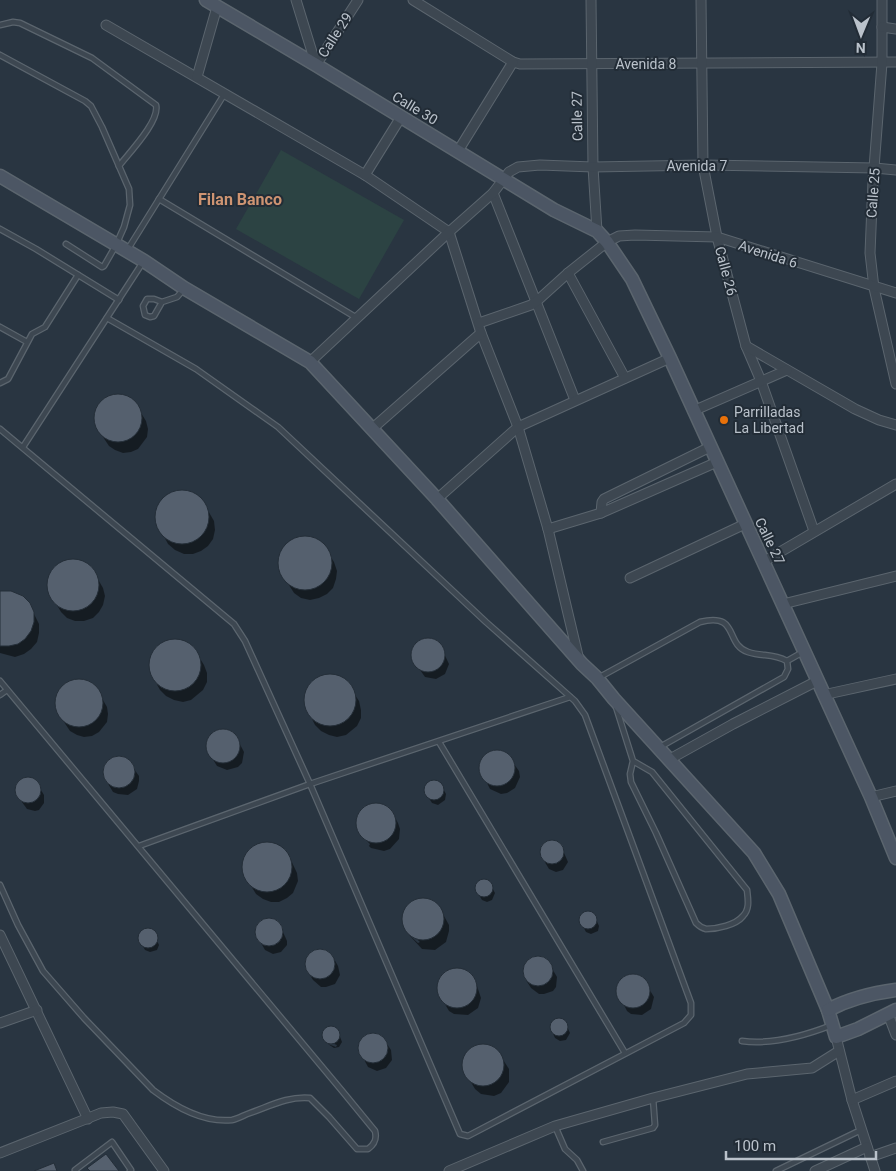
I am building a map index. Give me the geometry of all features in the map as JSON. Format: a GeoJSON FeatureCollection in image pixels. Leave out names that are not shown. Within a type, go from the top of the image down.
{"type":"FeatureCollection","features":[{"type":"Feature","properties":{"kind":"main road","name":"Calle 30"},"geometry":{"type":"LineString","coordinates":[[212,3],[554,210],[597,230],[607,242]]}},
{"type":"Feature","properties":{"kind":"main road"},"geometry":{"type":"LineString","coordinates":[[0,176],[310,362],[373,428],[754,853],[779,894],[835,1031],[858,1029],[892,1012]]}},
{"type":"Feature","properties":{"kind":"main road","name":"Calle 27"},"geometry":{"type":"LineString","coordinates":[[607,242],[632,279],[670,358],[871,797],[896,858]]}},
{"type":"Feature","properties":{"kind":"main road"},"geometry":{"type":"LineString","coordinates":[[828,1010],[880,993],[896,990]]}},
{"type":"Feature","properties":{"kind":"street","name":"Calle 29"},"geometry":{"type":"LineString","coordinates":[[296,0],[316,65]]}},
{"type":"Feature","properties":{"kind":"street","name":"Calle 29"},"geometry":{"type":"LineString","coordinates":[[316,65],[358,0]]}},
{"type":"Feature","properties":{"kind":"street","name":"Avenida 8"},"geometry":{"type":"LineString","coordinates":[[413,0],[513,62],[527,64],[882,64],[896,62]]}},
{"type":"Feature","properties":{"kind":"street","name":"Calle 27"},"geometry":{"type":"LineString","coordinates":[[591,0],[593,167],[597,230]]}},
{"type":"Feature","properties":{"kind":"street","name":"Calle 26"},"geometry":{"type":"LineString","coordinates":[[700,0],[703,165],[717,237],[746,346],[761,381],[814,531]]}},
{"type":"Feature","properties":{"kind":"street","name":"Calle 25"},"geometry":{"type":"LineString","coordinates":[[882,0],[882,64],[870,254],[874,288],[896,384]]}},
{"type":"Feature","properties":{"kind":"street"},"geometry":{"type":"LineString","coordinates":[[198,77],[212,3]]}},
{"type":"Feature","properties":{"kind":"street"},"geometry":{"type":"LineString","coordinates":[[106,25],[365,175],[449,232],[481,332],[518,427],[548,529],[579,660]]}},
{"type":"Feature","properties":{"kind":"street"},"geometry":{"type":"LineString","coordinates":[[882,27],[896,29]]}},
{"type":"Feature","properties":{"kind":"street"},"geometry":{"type":"LineString","coordinates":[[458,151],[513,62]]}},
{"type":"Feature","properties":{"kind":"street"},"geometry":{"type":"LineString","coordinates":[[365,175],[402,118]]}},
{"type":"Feature","properties":{"kind":"street","name":"Avenida 7"},"geometry":{"type":"LineString","coordinates":[[310,362],[493,193],[513,168],[540,165],[593,167],[703,165],[896,170]]}},
{"type":"Feature","properties":{"kind":"street"},"geometry":{"type":"LineString","coordinates":[[493,193],[575,400]]}},
{"type":"Feature","properties":{"kind":"street","name":"Avenida 6"},"geometry":{"type":"LineString","coordinates":[[607,242],[619,236],[635,234],[717,237],[874,288],[896,293]]}},
{"type":"Feature","properties":{"kind":"street"},"geometry":{"type":"LineString","coordinates":[[479,323],[537,301],[607,242]]}},
{"type":"Feature","properties":{"kind":"street"},"geometry":{"type":"LineString","coordinates":[[568,273],[624,378]]}},
{"type":"Feature","properties":{"kind":"street"},"geometry":{"type":"LineString","coordinates":[[373,428],[481,332]]}},
{"type":"Feature","properties":{"kind":"street"},"geometry":{"type":"LineString","coordinates":[[746,346],[855,409],[879,420],[896,425]]}},
{"type":"Feature","properties":{"kind":"street"},"geometry":{"type":"LineString","coordinates":[[437,499],[518,427],[670,358]]}},
{"type":"Feature","properties":{"kind":"street"},"geometry":{"type":"LineString","coordinates":[[693,411],[786,370]]}},
{"type":"Feature","properties":{"kind":"street"},"geometry":{"type":"LineString","coordinates":[[601,513],[604,499],[710,447]]}},
{"type":"Feature","properties":{"kind":"street"},"geometry":{"type":"LineString","coordinates":[[548,529],[601,513],[717,462]]}},
{"type":"Feature","properties":{"kind":"street"},"geometry":{"type":"LineString","coordinates":[[764,562],[896,484]]}},
{"type":"Feature","properties":{"kind":"street"},"geometry":{"type":"LineString","coordinates":[[630,578],[745,524]]}},
{"type":"Feature","properties":{"kind":"street"},"geometry":{"type":"LineString","coordinates":[[783,604],[896,576]]}},
{"type":"Feature","properties":{"kind":"street"},"geometry":{"type":"LineString","coordinates":[[823,695],[896,679]]}},
{"type":"Feature","properties":{"kind":"street"},"geometry":{"type":"LineString","coordinates":[[670,759],[817,681]]}},
{"type":"Feature","properties":{"kind":"street"},"geometry":{"type":"LineString","coordinates":[[871,797],[896,791]]}},
{"type":"Feature","properties":{"kind":"street"},"geometry":{"type":"LineString","coordinates":[[0,935],[88,1119]]}},
{"type":"Feature","properties":{"kind":"street"},"geometry":{"type":"LineString","coordinates":[[0,1023],[37,1010]]}},
{"type":"Feature","properties":{"kind":"street"},"geometry":{"type":"LineString","coordinates":[[892,1012],[896,1035]]}},
{"type":"Feature","properties":{"kind":"street"},"geometry":{"type":"LineString","coordinates":[[835,1031],[852,1100],[875,1171]]}},
{"type":"Feature","properties":{"kind":"street"},"geometry":{"type":"LineString","coordinates":[[449,1171],[555,1126],[747,1074],[812,1068],[839,1051]]}},
{"type":"Feature","properties":{"kind":"street"},"geometry":{"type":"LineString","coordinates":[[852,1100],[896,1081]]}},
{"type":"Feature","properties":{"kind":"street"},"geometry":{"type":"LineString","coordinates":[[0,1153],[101,1113],[113,1112],[123,1114],[164,1171]]}},
{"type":"Feature","properties":{"kind":"street"},"geometry":{"type":"LineString","coordinates":[[815,1171],[866,1147]]}},
{"type":"Feature","properties":{"kind":"street"},"geometry":{"type":"LineString","coordinates":[[870,1157],[896,1148]]}},
{"type":"Feature","properties":{"kind":"lane"},"geometry":{"type":"LineString","coordinates":[[0,25],[13,22],[20,23],[92,58],[156,105],[157,109],[154,120],[119,166]]}},
{"type":"Feature","properties":{"kind":"lane"},"geometry":{"type":"LineString","coordinates":[[0,56],[77,95],[91,106],[129,189],[130,205],[121,248]]}},
{"type":"Feature","properties":{"kind":"lane"},"geometry":{"type":"LineString","coordinates":[[66,244],[102,267],[121,248],[159,199],[225,93]]}},
{"type":"Feature","properties":{"kind":"lane"},"geometry":{"type":"LineString","coordinates":[[159,199],[357,318]]}},
{"type":"Feature","properties":{"kind":"lane"},"geometry":{"type":"LineString","coordinates":[[0,229],[36,248],[118,300]]}},
{"type":"Feature","properties":{"kind":"lane"},"geometry":{"type":"LineString","coordinates":[[23,447],[144,261]]}},
{"type":"Feature","properties":{"kind":"lane"},"geometry":{"type":"LineString","coordinates":[[0,383],[8,378],[32,334],[45,327],[78,275]]}},
{"type":"Feature","properties":{"kind":"lane"},"geometry":{"type":"LineString","coordinates":[[162,302],[154,316],[150,317],[143,311],[143,306],[147,299],[162,302],[177,297],[184,288]]}},
{"type":"Feature","properties":{"kind":"lane"},"geometry":{"type":"LineString","coordinates":[[0,429],[234,624],[245,641],[310,784],[460,1134],[468,1136],[684,1023],[691,1015],[692,1007],[585,715],[570,697],[479,615],[278,427],[196,370],[107,318]]}},
{"type":"Feature","properties":{"kind":"lane"},"geometry":{"type":"LineString","coordinates":[[0,327],[27,342]]}},
{"type":"Feature","properties":{"kind":"lane"},"geometry":{"type":"LineString","coordinates":[[597,678],[700,622],[711,619],[724,622],[731,630],[740,648],[749,652],[777,656],[787,661]]}},
{"type":"Feature","properties":{"kind":"lane"},"geometry":{"type":"LineString","coordinates":[[787,661],[804,652]]}},
{"type":"Feature","properties":{"kind":"lane"},"geometry":{"type":"LineString","coordinates":[[660,748],[784,677],[788,669],[787,661]]}},
{"type":"Feature","properties":{"kind":"lane"},"geometry":{"type":"LineString","coordinates":[[0,681],[375,1131],[376,1139],[372,1146],[360,1150],[353,1146],[330,1117],[310,1098],[283,1101],[233,1120],[195,1114],[163,1098],[84,1018],[43,971],[18,926],[0,885]]}},
{"type":"Feature","properties":{"kind":"lane"},"geometry":{"type":"LineString","coordinates":[[0,695],[7,690]]}},
{"type":"Feature","properties":{"kind":"lane"},"geometry":{"type":"LineString","coordinates":[[139,846],[310,784],[570,697]]}},
{"type":"Feature","properties":{"kind":"lane"},"geometry":{"type":"LineString","coordinates":[[614,699],[633,762],[630,782],[656,833],[696,923],[702,928],[707,929],[736,922],[744,916],[749,902],[747,890],[652,772],[633,762]]}},
{"type":"Feature","properties":{"kind":"lane"},"geometry":{"type":"LineString","coordinates":[[439,742],[626,1053]]}},
{"type":"Feature","properties":{"kind":"lane"},"geometry":{"type":"LineString","coordinates":[[742,1041],[774,1041],[835,1031]]}},
{"type":"Feature","properties":{"kind":"lane"},"geometry":{"type":"LineString","coordinates":[[603,1142],[654,1128],[653,1098]]}},
{"type":"Feature","properties":{"kind":"lane"},"geometry":{"type":"LineString","coordinates":[[555,1126],[565,1149],[577,1160],[583,1171]]}},
{"type":"Feature","properties":{"kind":"lane"},"geometry":{"type":"LineString","coordinates":[[776,1171],[861,1130]]}},
{"type":"Feature","properties":{"kind":"lane"},"geometry":{"type":"LineString","coordinates":[[76,1171],[112,1142],[130,1171]]}},
{"type":"Feature","properties":{"kind":"green space"},"geometry":{"type":"Polygon","coordinates":[[[281,150],[404,220],[359,299],[236,229],[281,150]]]}},
{"type":"Feature","properties":{"kind":"building"},"geometry":{"type":"Polygon","coordinates":[[[113,394],[123,394],[135,401],[142,413],[142,423],[135,435],[123,442],[113,442],[105,438],[98,431],[94,423],[94,413],[98,405],[105,398],[113,394]]]}},
{"type":"Feature","properties":{"kind":"building"},"geometry":{"type":"Polygon","coordinates":[[[182,490],[192,492],[201,498],[207,507],[209,517],[207,527],[201,536],[192,542],[182,544],[172,542],[163,536],[157,527],[155,517],[157,507],[163,498],[172,492],[182,490]]]}},
{"type":"Feature","properties":{"kind":"building"},"geometry":{"type":"Polygon","coordinates":[[[305,536],[315,538],[324,544],[330,553],[332,563],[330,573],[324,582],[315,588],[305,590],[295,588],[286,582],[280,573],[278,563],[280,553],[286,544],[295,538],[305,536]]]}},
{"type":"Feature","properties":{"kind":"building"},"geometry":{"type":"Polygon","coordinates":[[[73,559],[83,561],[91,567],[97,575],[99,585],[97,595],[91,603],[83,609],[73,611],[63,609],[55,603],[49,595],[47,585],[49,575],[55,567],[63,561],[73,559]]]}},
{"type":"Feature","properties":{"kind":"building"},"geometry":{"type":"Polygon","coordinates":[[[0,591],[11,591],[23,596],[30,603],[34,612],[34,622],[31,631],[18,644],[0,646],[0,591]]]}},
{"type":"Feature","properties":{"kind":"building"},"geometry":{"type":"Polygon","coordinates":[[[428,638],[435,639],[440,643],[444,648],[444,662],[440,667],[435,671],[428,672],[421,671],[416,667],[412,662],[411,655],[412,648],[416,643],[421,639],[428,638]]]}},
{"type":"Feature","properties":{"kind":"building"},"geometry":{"type":"Polygon","coordinates":[[[170,639],[180,639],[194,646],[201,660],[201,670],[194,684],[180,691],[170,691],[160,687],[153,680],[149,670],[149,660],[153,650],[160,643],[170,639]]]}},
{"type":"Feature","properties":{"kind":"building"},"geometry":{"type":"Polygon","coordinates":[[[330,674],[344,678],[352,686],[356,700],[352,714],[344,722],[330,726],[316,722],[308,714],[304,700],[308,686],[316,678],[330,674]]]}},
{"type":"Feature","properties":{"kind":"building"},"geometry":{"type":"Polygon","coordinates":[[[79,679],[88,681],[96,686],[101,694],[103,703],[101,712],[96,720],[88,725],[79,727],[70,725],[62,720],[57,712],[55,703],[57,694],[62,686],[70,681],[79,679]]]}},
{"type":"Feature","properties":{"kind":"building"},"geometry":{"type":"Polygon","coordinates":[[[223,729],[230,730],[235,734],[239,739],[239,753],[235,758],[230,762],[223,763],[216,762],[211,758],[207,753],[206,746],[207,739],[211,734],[216,730],[223,729]]]}},
{"type":"Feature","properties":{"kind":"building"},"geometry":{"type":"Polygon","coordinates":[[[497,750],[504,751],[510,755],[514,761],[514,775],[510,781],[504,785],[497,786],[490,785],[484,781],[480,775],[479,768],[480,761],[484,755],[490,751],[497,750]]]}},
{"type":"Feature","properties":{"kind":"building"},"geometry":{"type":"Polygon","coordinates":[[[119,756],[131,760],[135,772],[131,784],[119,788],[107,784],[103,772],[107,760],[119,756]]]}},
{"type":"Feature","properties":{"kind":"building"},"geometry":{"type":"Polygon","coordinates":[[[28,777],[37,781],[41,790],[37,799],[28,803],[19,799],[15,790],[19,781],[28,777]]]}},
{"type":"Feature","properties":{"kind":"building"},"geometry":{"type":"Polygon","coordinates":[[[430,780],[438,780],[444,786],[444,794],[438,800],[430,800],[424,794],[424,786],[430,780]]]}},
{"type":"Feature","properties":{"kind":"building"},"geometry":{"type":"Polygon","coordinates":[[[380,803],[387,806],[393,812],[396,823],[395,831],[387,840],[380,843],[372,843],[365,840],[357,831],[356,819],[359,812],[368,804],[380,803]]]}},
{"type":"Feature","properties":{"kind":"building"},"geometry":{"type":"Polygon","coordinates":[[[547,840],[557,840],[564,847],[564,857],[557,864],[547,864],[540,857],[540,847],[547,840]]]}},
{"type":"Feature","properties":{"kind":"building"},"geometry":{"type":"Polygon","coordinates":[[[262,842],[272,842],[285,849],[292,862],[292,872],[285,885],[272,892],[262,892],[253,888],[246,881],[242,872],[242,862],[246,853],[253,846],[262,842]]]}},
{"type":"Feature","properties":{"kind":"building"},"geometry":{"type":"Polygon","coordinates":[[[484,879],[490,882],[493,888],[490,894],[484,897],[478,894],[475,888],[478,882],[484,879]]]}},
{"type":"Feature","properties":{"kind":"building"},"geometry":{"type":"Polygon","coordinates":[[[419,898],[427,898],[438,904],[444,919],[438,934],[427,940],[419,940],[408,934],[402,923],[402,915],[408,904],[419,898]]]}},
{"type":"Feature","properties":{"kind":"building"},"geometry":{"type":"Polygon","coordinates":[[[588,911],[594,914],[597,920],[594,926],[588,929],[582,926],[579,920],[582,914],[588,911]]]}},
{"type":"Feature","properties":{"kind":"building"},"geometry":{"type":"Polygon","coordinates":[[[269,918],[279,922],[283,932],[279,942],[269,946],[259,942],[255,932],[259,922],[269,918]]]}},
{"type":"Feature","properties":{"kind":"building"},"geometry":{"type":"Polygon","coordinates":[[[148,928],[155,931],[158,938],[155,945],[148,948],[141,945],[138,938],[141,931],[148,928]]]}},
{"type":"Feature","properties":{"kind":"building"},"geometry":{"type":"Polygon","coordinates":[[[320,949],[331,953],[335,964],[331,975],[320,979],[309,975],[305,964],[309,953],[320,949]]]}},
{"type":"Feature","properties":{"kind":"building"},"geometry":{"type":"Polygon","coordinates":[[[538,956],[549,960],[553,971],[549,982],[538,986],[527,982],[523,971],[527,960],[538,956]]]}},
{"type":"Feature","properties":{"kind":"building"},"geometry":{"type":"Polygon","coordinates":[[[461,968],[468,971],[474,977],[477,988],[476,996],[468,1005],[461,1008],[453,1008],[446,1005],[438,996],[437,984],[440,977],[449,969],[461,968]]]}},
{"type":"Feature","properties":{"kind":"building"},"geometry":{"type":"Polygon","coordinates":[[[633,974],[645,979],[650,991],[645,1003],[633,1008],[621,1003],[616,991],[621,979],[633,974]]]}},
{"type":"Feature","properties":{"kind":"building"},"geometry":{"type":"Polygon","coordinates":[[[555,1018],[563,1018],[568,1023],[566,1034],[555,1036],[550,1031],[550,1023],[555,1018]]]}},
{"type":"Feature","properties":{"kind":"building"},"geometry":{"type":"Polygon","coordinates":[[[327,1026],[335,1026],[340,1031],[338,1042],[327,1044],[322,1039],[322,1031],[327,1026]]]}},
{"type":"Feature","properties":{"kind":"building"},"geometry":{"type":"Polygon","coordinates":[[[373,1033],[384,1037],[388,1048],[384,1059],[373,1063],[362,1059],[358,1048],[362,1037],[373,1033]]]}},
{"type":"Feature","properties":{"kind":"building"},"geometry":{"type":"Polygon","coordinates":[[[479,1044],[487,1044],[498,1050],[504,1065],[498,1080],[487,1086],[479,1086],[468,1080],[462,1069],[462,1061],[468,1050],[479,1044]]]}},
{"type":"Feature","properties":{"kind":"building"},"geometry":{"type":"Polygon","coordinates":[[[106,1154],[119,1171],[90,1171],[87,1168],[106,1154]]]}},
{"type":"Feature","properties":{"kind":"building"},"geometry":{"type":"Polygon","coordinates":[[[54,1163],[57,1171],[34,1171],[54,1163]]]}},
{"type":"Feature","properties":{"kind":"place","name":"Parrilladas La Libertad"},"geometry":{"type":"Point","coordinates":[724,420]}},
{"type":"Feature","properties":{"kind":"district","name":"Filan Banco"},"geometry":{"type":"Point","coordinates":[240,199]}}]}
